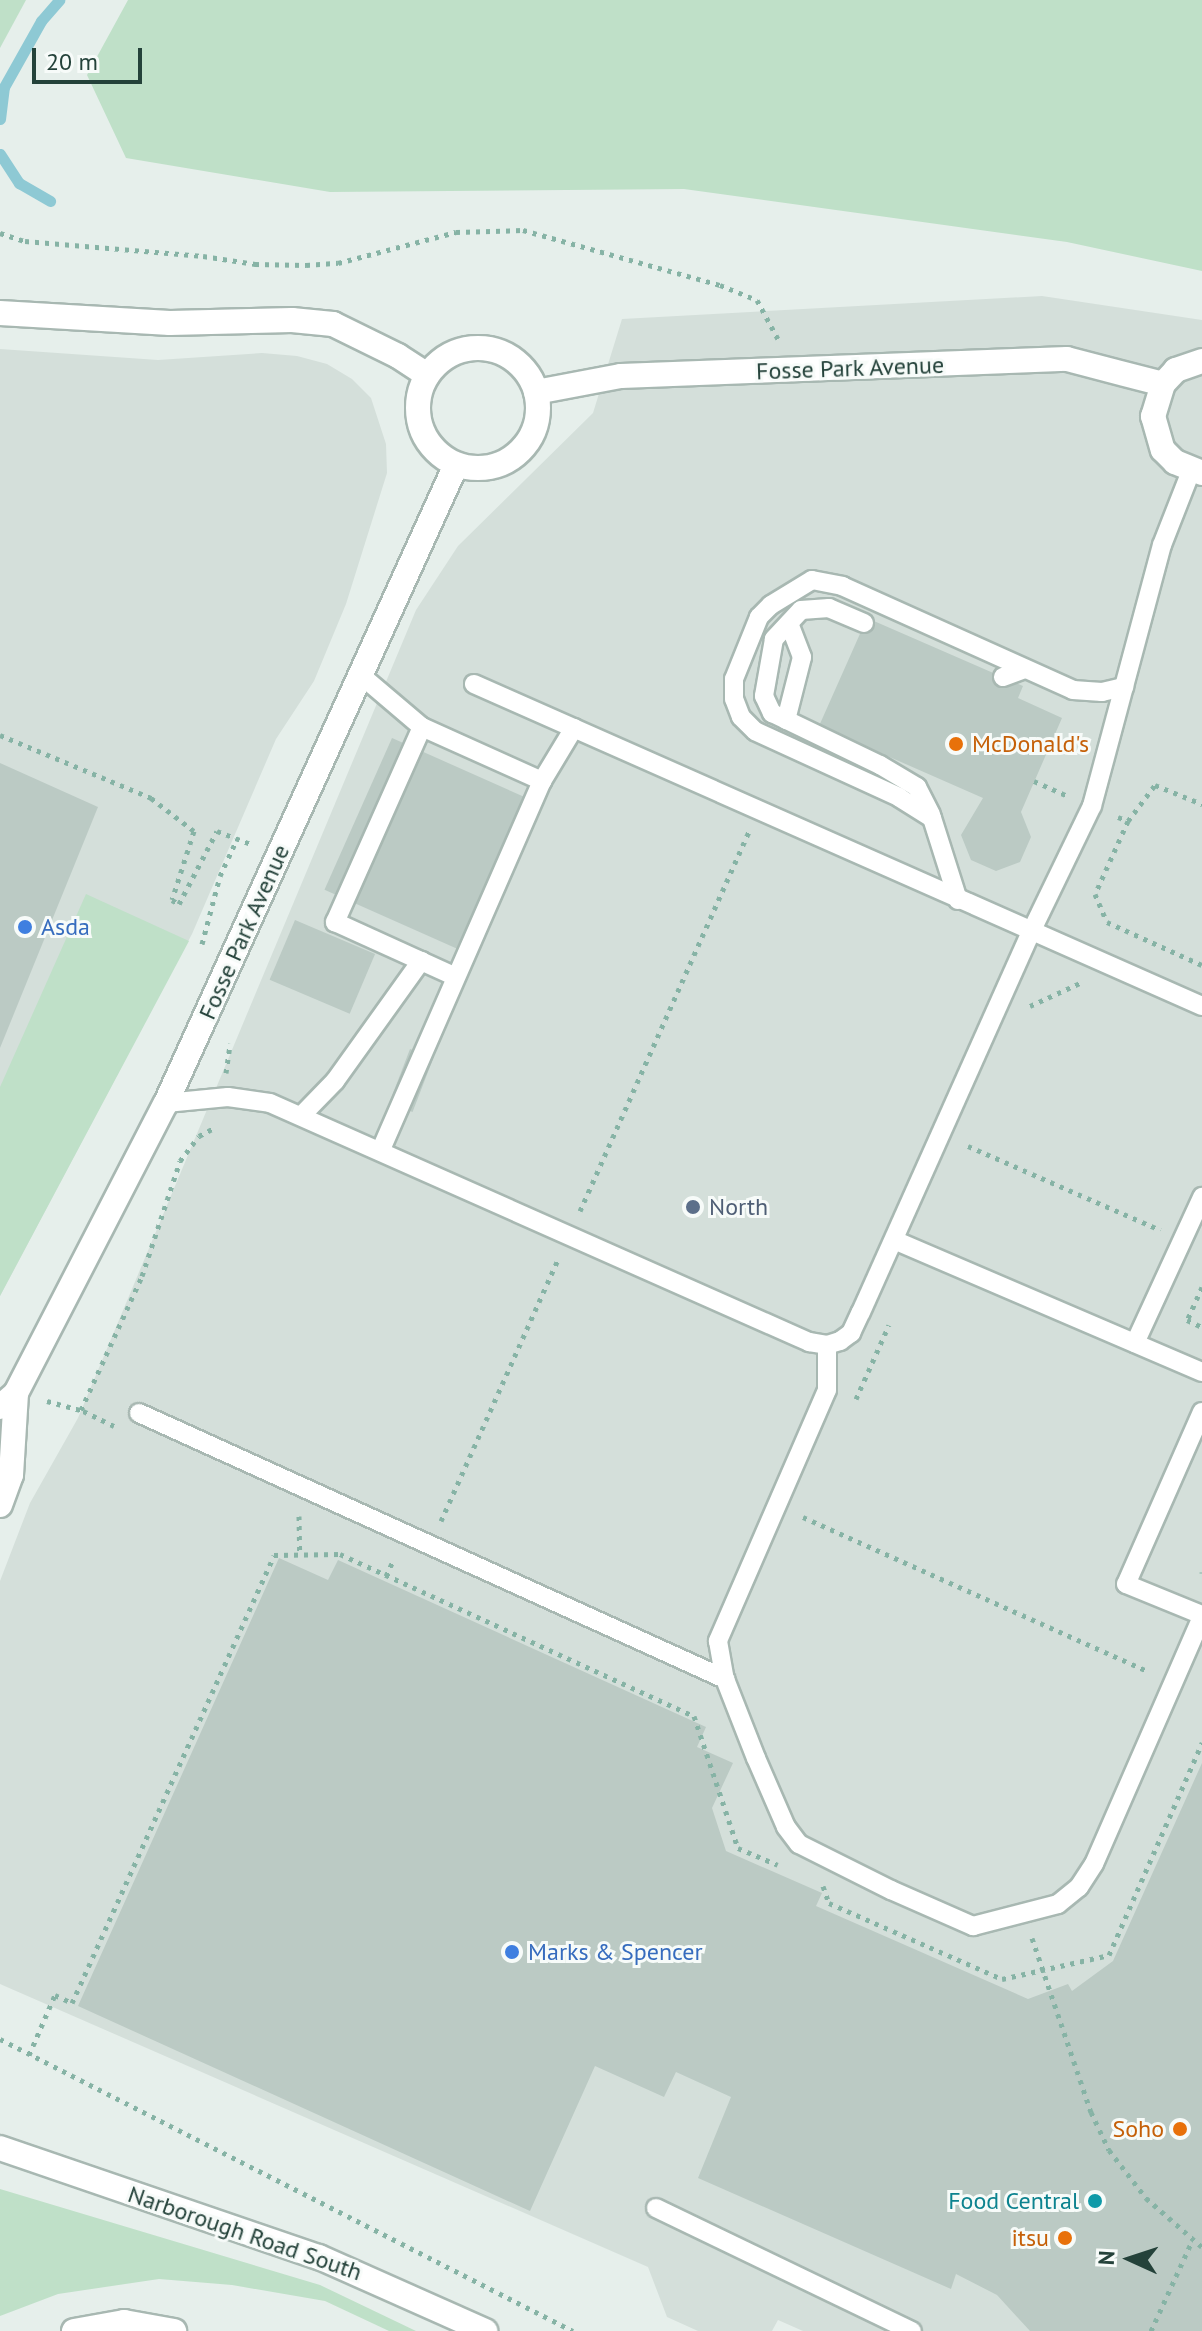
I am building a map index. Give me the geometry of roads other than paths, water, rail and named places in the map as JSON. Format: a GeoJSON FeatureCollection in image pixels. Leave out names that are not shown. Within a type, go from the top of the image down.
{"type":"FeatureCollection","features":[{"type":"Feature","properties":{"kind":"street"},"geometry":{"type":"LineString","coordinates":[[0,313],[170,323],[292,320],[333,324],[398,356],[427,375]]}},
{"type":"Feature","properties":{"kind":"street"},"geometry":{"type":"LineString","coordinates":[[487,349],[514,359],[528,374],[539,410],[535,429],[525,446],[511,459],[494,466],[475,468],[456,465],[429,443],[421,427],[418,409],[427,375],[440,361],[458,351],[487,349]]}},
{"type":"Feature","properties":{"kind":"street","name":"Fosse Park Avenue"},"geometry":{"type":"LineString","coordinates":[[536,392],[621,376],[1067,359],[1163,384]]}},
{"type":"Feature","properties":{"kind":"street"},"geometry":{"type":"LineString","coordinates":[[1196,472],[1163,450],[1153,416],[1163,384],[1176,370],[1202,361]]}},
{"type":"Feature","properties":{"kind":"street","name":"Fosse Park Avenue"},"geometry":{"type":"LineString","coordinates":[[0,1505],[11,1475],[8,1400],[166,1103],[363,677],[456,465]]}},
{"type":"Feature","properties":{"kind":"street","name":"Narborough Road South"},"geometry":{"type":"LineString","coordinates":[[0,2148],[319,2257],[485,2331]]}},
{"type":"Feature","properties":{"kind":"street"},"geometry":{"type":"LineString","coordinates":[[74,2331],[124,2322],[174,2331]]}},
{"type":"Feature","properties":{"kind":"lane"},"geometry":{"type":"LineString","coordinates":[[166,1103],[246,1097],[301,1116],[809,1342],[827,1345],[851,1333],[1031,932],[1092,806],[1162,545],[1196,472]]}},
{"type":"Feature","properties":{"kind":"lane"},"geometry":{"type":"LineString","coordinates":[[932,818],[899,797],[755,731],[741,717],[734,699],[734,679],[759,617],[771,605],[812,580],[842,586],[1073,690],[1102,692],[1124,687]]}},
{"type":"Feature","properties":{"kind":"lane"},"geometry":{"type":"LineString","coordinates":[[864,623],[829,608],[801,610],[774,639],[764,696],[772,713],[901,776],[917,787],[932,818],[958,900]]}},
{"type":"Feature","properties":{"kind":"lane"},"geometry":{"type":"LineString","coordinates":[[786,720],[802,657],[789,623]]}},
{"type":"Feature","properties":{"kind":"lane"},"geometry":{"type":"LineString","coordinates":[[1003,677],[1025,669]]}},
{"type":"Feature","properties":{"kind":"lane"},"geometry":{"type":"LineString","coordinates":[[363,677],[422,727],[542,781]]}},
{"type":"Feature","properties":{"kind":"lane"},"geometry":{"type":"LineString","coordinates":[[474,684],[1202,1006]]}},
{"type":"Feature","properties":{"kind":"lane"},"geometry":{"type":"LineString","coordinates":[[422,727],[335,922],[454,976]]}},
{"type":"Feature","properties":{"kind":"lane"},"geometry":{"type":"LineString","coordinates":[[380,1151],[454,976],[542,781],[574,728]]}},
{"type":"Feature","properties":{"kind":"lane"},"geometry":{"type":"LineString","coordinates":[[301,1116],[335,1081],[421,961]]}},
{"type":"Feature","properties":{"kind":"lane"},"geometry":{"type":"LineString","coordinates":[[1135,1343],[1202,1197]]}},
{"type":"Feature","properties":{"kind":"lane"},"geometry":{"type":"LineString","coordinates":[[894,1240],[1202,1372]]}},
{"type":"Feature","properties":{"kind":"lane"},"geometry":{"type":"LineString","coordinates":[[827,1345],[827,1390],[718,1641],[725,1679],[786,1827],[799,1844],[973,1926],[1058,1904],[1079,1887],[1094,1864],[1176,1684],[1202,1616],[1126,1584],[1202,1412]]}},
{"type":"Feature","properties":{"kind":"lane"},"geometry":{"type":"LineString","coordinates":[[139,1413],[725,1679]]}},
{"type":"Feature","properties":{"kind":"lane"},"geometry":{"type":"LineString","coordinates":[[656,2208],[912,2331]]}},
{"type":"Feature","properties":{"kind":"waterway"},"geometry":{"type":"LineString","coordinates":[[0,119],[4,87],[41,21],[59,0]]}},
{"type":"Feature","properties":{"kind":"waterway"},"geometry":{"type":"LineString","coordinates":[[0,154],[19,183],[50,201]]}},
{"type":"Feature","properties":{"kind":"place","name":"McDonald's"},"geometry":{"type":"Point","coordinates":[956,744]}},
{"type":"Feature","properties":{"kind":"place","name":"Asda"},"geometry":{"type":"Point","coordinates":[25,927]}},
{"type":"Feature","properties":{"kind":"place","name":"North"},"geometry":{"type":"Point","coordinates":[693,1207]}},
{"type":"Feature","properties":{"kind":"place","name":"Marks & Spencer"},"geometry":{"type":"Point","coordinates":[512,1952]}},
{"type":"Feature","properties":{"kind":"place","name":"Soho"},"geometry":{"type":"Point","coordinates":[1180,2129]}},
{"type":"Feature","properties":{"kind":"place","name":"Food Central"},"geometry":{"type":"Point","coordinates":[1095,2201]}},
{"type":"Feature","properties":{"kind":"place","name":"itsu"},"geometry":{"type":"Point","coordinates":[1065,2238]}}]}
